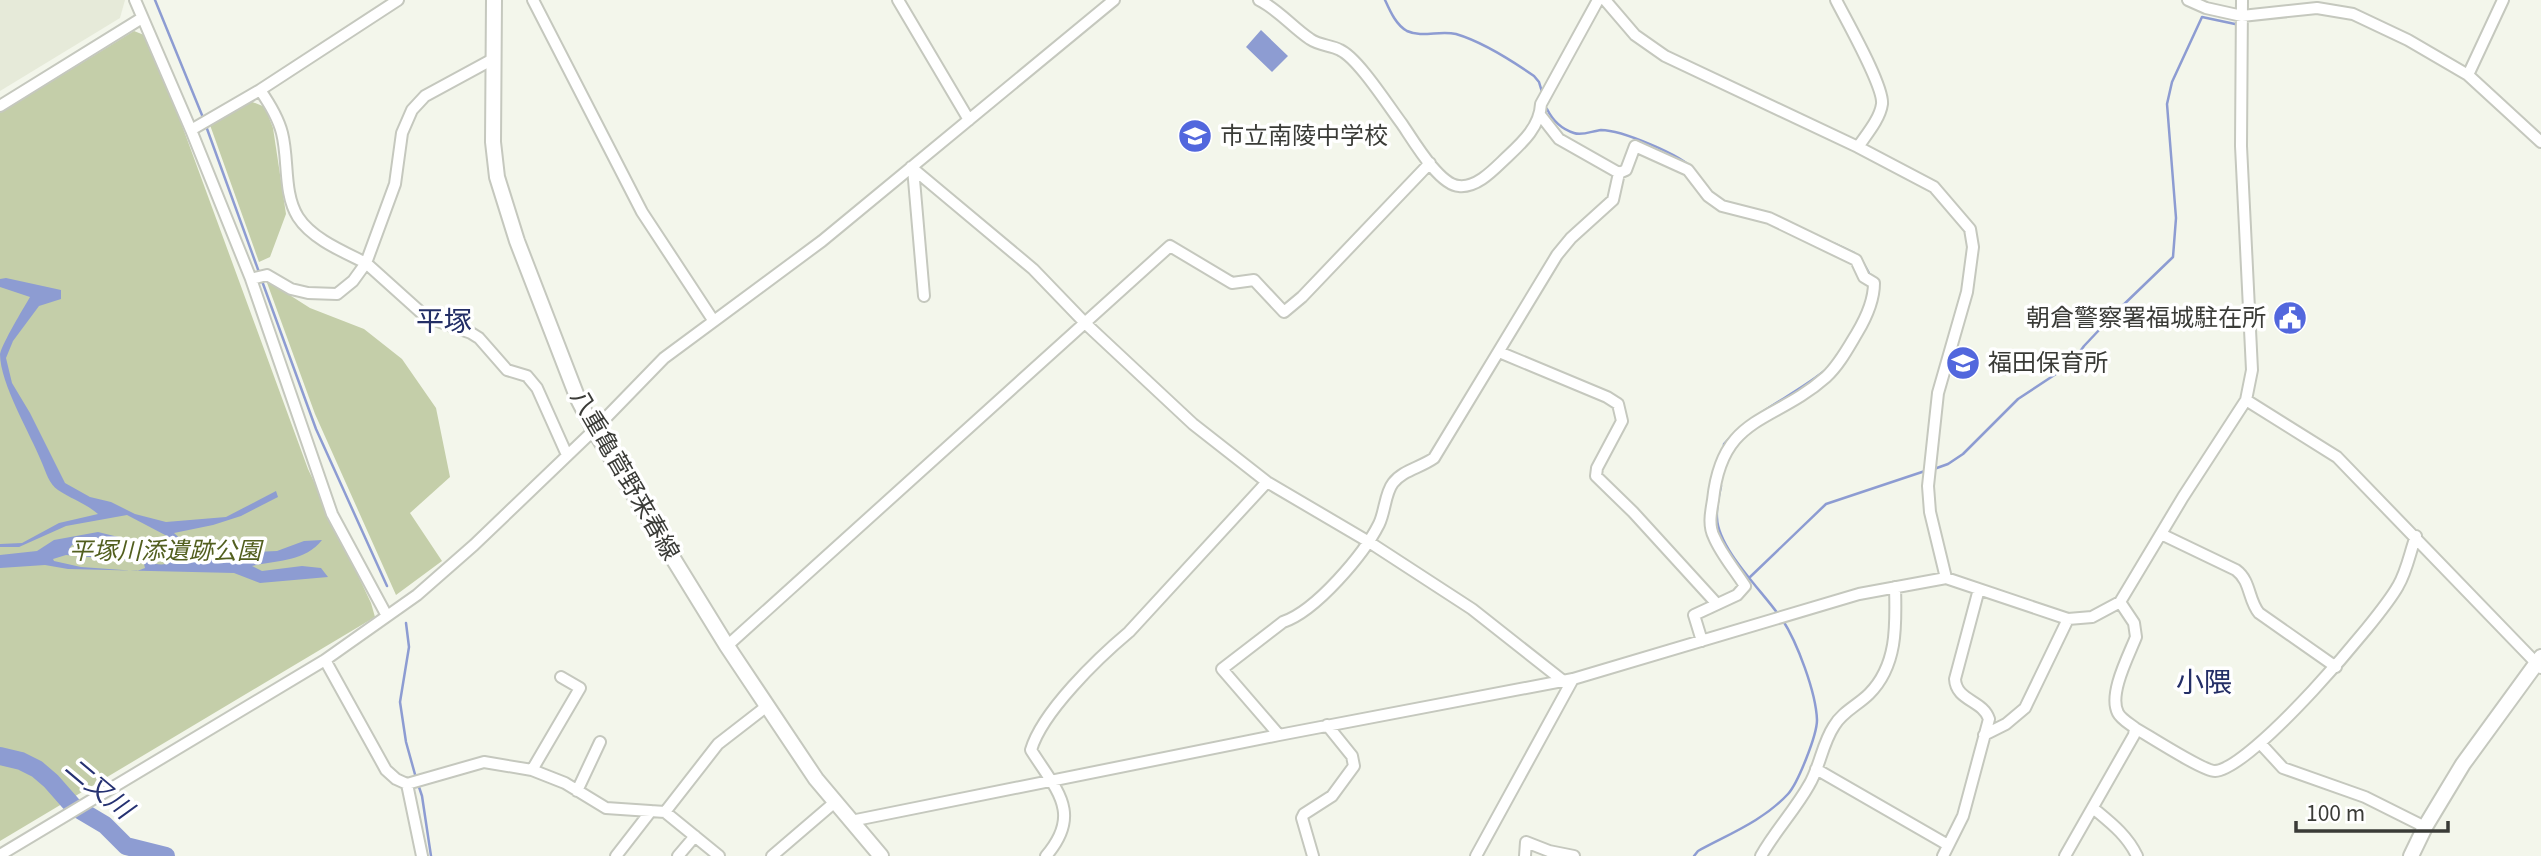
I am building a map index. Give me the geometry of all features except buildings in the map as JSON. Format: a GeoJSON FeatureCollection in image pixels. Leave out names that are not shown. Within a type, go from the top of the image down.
{"type":"FeatureCollection","features":[{"type":"Feature","properties":{"kind":"main road","name":"八重亀菅野来春線"},"geometry":{"type":"LineString","coordinates":[[494,0],[493,142],[497,177],[517,241],[578,398],[594,430],[727,646],[816,779],[881,856]]}},
{"type":"Feature","properties":{"kind":"main road"},"geometry":{"type":"LineString","coordinates":[[2411,856],[2463,764],[2540,663]]}},
{"type":"Feature","properties":{"kind":"street"},"geometry":{"type":"LineString","coordinates":[[135,0],[196,128],[332,514],[387,616]]}},
{"type":"Feature","properties":{"kind":"street"},"geometry":{"type":"LineString","coordinates":[[196,128],[398,0]]}},
{"type":"Feature","properties":{"kind":"street"},"geometry":{"type":"LineString","coordinates":[[533,0],[642,212],[713,320]]}},
{"type":"Feature","properties":{"kind":"street"},"geometry":{"type":"LineString","coordinates":[[898,0],[969,120]]}},
{"type":"Feature","properties":{"kind":"street"},"geometry":{"type":"LineString","coordinates":[[0,855],[325,660],[417,595],[474,545],[594,430],[664,358],[822,241],[1114,0]]}},
{"type":"Feature","properties":{"kind":"street"},"geometry":{"type":"LineString","coordinates":[[1259,0],[1274,8],[1310,39],[1348,55],[1430,163],[1446,181],[1458,187],[1471,185],[1484,178],[1519,146],[1541,116],[1541,104],[1598,0]]}},
{"type":"Feature","properties":{"kind":"street"},"geometry":{"type":"LineString","coordinates":[[1605,0],[1635,35],[1665,56],[1858,147],[1934,187],[1970,229],[1973,247],[1967,292],[1938,393],[1928,486],[1930,512],[1945,578]]}},
{"type":"Feature","properties":{"kind":"street"},"geometry":{"type":"LineString","coordinates":[[1836,0],[1877,85],[1882,102],[1879,113],[1858,147]]}},
{"type":"Feature","properties":{"kind":"street"},"geometry":{"type":"LineString","coordinates":[[2188,0],[2206,8],[2242,16],[2317,8],[2353,14],[2408,40],[2469,75],[2541,142]]}},
{"type":"Feature","properties":{"kind":"street"},"geometry":{"type":"LineString","coordinates":[[851,821],[1327,725],[1567,680],[1859,594],[1945,578],[2068,619],[2092,617],[2120,602],[2246,400],[2252,370],[2241,146],[2242,0]]}},
{"type":"Feature","properties":{"kind":"street"},"geometry":{"type":"LineString","coordinates":[[2469,75],[2502,0]]}},
{"type":"Feature","properties":{"kind":"street"},"geometry":{"type":"LineString","coordinates":[[0,106],[142,18]]}},
{"type":"Feature","properties":{"kind":"street"},"geometry":{"type":"LineString","coordinates":[[251,279],[267,275],[291,289],[308,293],[337,294],[353,281],[366,263],[395,184],[402,132],[412,110],[425,96],[495,58]]}},
{"type":"Feature","properties":{"kind":"street"},"geometry":{"type":"LineString","coordinates":[[260,89],[274,111],[282,132],[288,187],[298,217],[313,232],[366,263],[426,317],[471,333],[479,338],[507,370],[527,376],[537,388],[567,455]]}},
{"type":"Feature","properties":{"kind":"street"},"geometry":{"type":"LineString","coordinates":[[1541,116],[1559,139],[1619,173]]}},
{"type":"Feature","properties":{"kind":"street"},"geometry":{"type":"LineString","coordinates":[[1619,173],[1626,170],[1635,146],[1680,164],[1715,202],[1769,218],[1856,260],[1864,277],[1874,283],[1870,305],[1861,326],[1839,363],[1811,388],[1740,433],[1728,446],[1719,463],[1710,522],[1713,536],[1745,586],[1737,595],[1694,615],[1702,640]]}},
{"type":"Feature","properties":{"kind":"street"},"geometry":{"type":"LineString","coordinates":[[727,646],[1170,246],[1232,283],[1254,279],[1283,312],[1303,297],[1430,163]]}},
{"type":"Feature","properties":{"kind":"street"},"geometry":{"type":"LineString","coordinates":[[912,167],[924,296]]}},
{"type":"Feature","properties":{"kind":"street"},"geometry":{"type":"LineString","coordinates":[[912,167],[1033,269],[1086,324],[1193,424],[1267,482],[1369,542],[1472,609],[1567,680]]}},
{"type":"Feature","properties":{"kind":"street"},"geometry":{"type":"LineString","coordinates":[[1279,735],[1222,670],[1283,622],[1294,618],[1321,598],[1369,542],[1386,508],[1391,485],[1403,474],[1434,458],[1557,255],[1571,237],[1612,200],[1619,173]]}},
{"type":"Feature","properties":{"kind":"street"},"geometry":{"type":"LineString","coordinates":[[1499,352],[1618,404],[1622,421],[1597,468],[1596,476],[1633,512],[1717,604]]}},
{"type":"Feature","properties":{"kind":"street"},"geometry":{"type":"LineString","coordinates":[[2246,400],[2337,457],[2540,663]]}},
{"type":"Feature","properties":{"kind":"street"},"geometry":{"type":"LineString","coordinates":[[1046,856],[1065,825],[1066,815],[1063,803],[1031,750],[1034,741],[1066,694],[1129,632],[1267,482]]}},
{"type":"Feature","properties":{"kind":"street"},"geometry":{"type":"LineString","coordinates":[[2161,534],[2243,575],[2254,607],[2259,613],[2336,667]]}},
{"type":"Feature","properties":{"kind":"street"},"geometry":{"type":"LineString","coordinates":[[2120,602],[2137,630],[2116,687],[2118,714],[2135,728],[2212,771],[2226,767],[2260,743],[2336,667],[2399,585],[2416,536]]}},
{"type":"Feature","properties":{"kind":"street"},"geometry":{"type":"LineString","coordinates":[[1761,856],[1772,835],[1811,783],[1833,727],[1844,714],[1870,693],[1881,679],[1891,657],[1896,630],[1895,587]]}},
{"type":"Feature","properties":{"kind":"street"},"geometry":{"type":"LineString","coordinates":[[1816,769],[1945,850],[1964,816],[1989,719],[1987,712],[1958,692],[1955,679],[1979,589]]}},
{"type":"Feature","properties":{"kind":"street"},"geometry":{"type":"LineString","coordinates":[[1984,734],[2006,724],[2025,708],[2068,619]]}},
{"type":"Feature","properties":{"kind":"street"},"geometry":{"type":"LineString","coordinates":[[325,660],[386,770],[396,779],[407,784],[484,762],[532,770],[577,790],[606,808],[665,812],[719,856]]}},
{"type":"Feature","properties":{"kind":"street"},"geometry":{"type":"LineString","coordinates":[[532,770],[579,688],[561,677]]}},
{"type":"Feature","properties":{"kind":"street"},"geometry":{"type":"LineString","coordinates":[[1476,856],[1567,680]]}},
{"type":"Feature","properties":{"kind":"street"},"geometry":{"type":"LineString","coordinates":[[665,812],[718,744],[767,706]]}},
{"type":"Feature","properties":{"kind":"street"},"geometry":{"type":"LineString","coordinates":[[1313,856],[1302,818],[1332,796],[1354,766],[1352,756],[1327,725]]}},
{"type":"Feature","properties":{"kind":"street"},"geometry":{"type":"LineString","coordinates":[[2065,856],[2135,728]]}},
{"type":"Feature","properties":{"kind":"street"},"geometry":{"type":"LineString","coordinates":[[577,790],[600,742]]}},
{"type":"Feature","properties":{"kind":"street"},"geometry":{"type":"LineString","coordinates":[[2260,743],[2283,768],[2365,797],[2425,827]]}},
{"type":"Feature","properties":{"kind":"street"},"geometry":{"type":"LineString","coordinates":[[407,784],[422,856]]}},
{"type":"Feature","properties":{"kind":"street"},"geometry":{"type":"LineString","coordinates":[[772,856],[835,802]]}},
{"type":"Feature","properties":{"kind":"street"},"geometry":{"type":"LineString","coordinates":[[2093,808],[2120,831],[2137,856]]}},
{"type":"Feature","properties":{"kind":"street"},"geometry":{"type":"LineString","coordinates":[[616,856],[651,811]]}},
{"type":"Feature","properties":{"kind":"street"},"geometry":{"type":"LineString","coordinates":[[678,856],[695,836]]}},
{"type":"Feature","properties":{"kind":"street"},"geometry":{"type":"LineString","coordinates":[[1525,856],[1526,842],[1549,851],[1574,856]]}},
{"type":"Feature","properties":{"kind":"shaded area"},"geometry":{"type":"Polygon","coordinates":[[[0,0],[125,0],[120,18],[0,91],[0,0]]]}},
{"type":"Feature","properties":{"kind":"green space","name":"平塚川添遺跡公園"},"geometry":{"type":"Polygon","coordinates":[[[134,31],[144,35],[180,120],[308,469],[371,603],[375,617],[0,841],[0,113],[134,31]]]}},
{"type":"Feature","properties":{"kind":"green space"},"geometry":{"type":"Polygon","coordinates":[[[250,101],[265,107],[273,128],[286,214],[270,257],[259,262],[210,125],[250,101]]]}},
{"type":"Feature","properties":{"kind":"green space"},"geometry":{"type":"Polygon","coordinates":[[[266,280],[310,308],[364,329],[402,359],[436,408],[450,477],[410,513],[442,561],[396,595],[315,414],[266,280]]]}},
{"type":"Feature","properties":{"kind":"water"},"geometry":{"type":"Polygon","coordinates":[[[1261,30],[1288,56],[1272,72],[1246,47],[1261,30]]]}},
{"type":"Feature","properties":{"kind":"water"},"geometry":{"type":"Polygon","coordinates":[[[0,279],[61,290],[61,299],[39,306],[13,341],[6,358],[12,383],[65,483],[90,497],[166,522],[226,517],[276,491],[278,497],[241,516],[174,533],[187,545],[214,554],[277,551],[304,541],[322,540],[299,556],[252,566],[262,571],[302,566],[321,568],[328,577],[260,583],[234,573],[138,571],[145,568],[144,564],[136,561],[66,555],[53,559],[81,567],[130,570],[68,569],[45,565],[0,568],[0,555],[37,551],[54,540],[98,532],[171,550],[180,546],[127,515],[66,526],[19,547],[0,547],[0,544],[22,543],[59,523],[98,514],[52,485],[10,394],[0,354],[30,297],[0,287],[0,279]],[[91,540],[72,545],[69,549],[84,554],[138,558],[155,564],[166,564],[167,559],[140,549],[91,540]]]}},
{"type":"Feature","properties":{"kind":"waterway"},"geometry":{"type":"LineString","coordinates":[[155,0],[204,120]]}},
{"type":"Feature","properties":{"kind":"waterway"},"geometry":{"type":"LineString","coordinates":[[1385,0],[1391,13],[1407,31],[1419,34],[1450,33],[1476,42],[1534,76],[1542,92]]}},
{"type":"Feature","properties":{"kind":"waterway"},"geometry":{"type":"LineString","coordinates":[[1934,469],[1963,454],[2018,399],[2071,364],[2117,311],[2173,257],[2176,218],[2167,104],[2172,82],[2202,17],[2235,24]]}},
{"type":"Feature","properties":{"kind":"waterway"},"geometry":{"type":"LineString","coordinates":[[1547,109],[1558,124],[1569,131],[1580,134],[1601,130],[1622,134],[1651,144],[1677,157],[1694,170]]}},
{"type":"Feature","properties":{"kind":"waterway"},"geometry":{"type":"LineString","coordinates":[[206,126],[260,275]]}},
{"type":"Feature","properties":{"kind":"waterway"},"geometry":{"type":"LineString","coordinates":[[1835,244],[1854,253]]}},
{"type":"Feature","properties":{"kind":"waterway"},"geometry":{"type":"LineString","coordinates":[[1860,257],[1870,275]]}},
{"type":"Feature","properties":{"kind":"waterway"},"geometry":{"type":"LineString","coordinates":[[262,281],[316,429],[387,586]]}},
{"type":"Feature","properties":{"kind":"waterway"},"geometry":{"type":"LineString","coordinates":[[1724,448],[1724,444],[1735,432],[1828,368]]}},
{"type":"Feature","properties":{"kind":"waterway"},"geometry":{"type":"LineString","coordinates":[[1749,578],[1826,504],[1928,470]]}},
{"type":"Feature","properties":{"kind":"waterway"},"geometry":{"type":"LineString","coordinates":[[1721,486],[1717,506],[1719,530],[1732,555],[1778,614]]}},
{"type":"Feature","properties":{"kind":"waterway"},"geometry":{"type":"LineString","coordinates":[[1694,856],[1698,851],[1745,826],[1778,804],[1797,780],[1806,758],[1816,727],[1816,709],[1805,668],[1782,619]]}},
{"type":"Feature","properties":{"kind":"waterway"},"geometry":{"type":"LineString","coordinates":[[406,623],[409,647],[400,702],[406,742],[416,778]]}},
{"type":"Feature","properties":{"kind":"waterway","name":"二又川"},"geometry":{"type":"LineString","coordinates":[[0,756],[21,761],[37,769],[73,806],[105,825],[126,846],[166,856]]}},
{"type":"Feature","properties":{"kind":"waterway"},"geometry":{"type":"LineString","coordinates":[[418,784],[431,856]]}},
{"type":"Feature","properties":{"kind":"place","name":"市立南陵中学校"},"geometry":{"type":"Point","coordinates":[1195,136]}},
{"type":"Feature","properties":{"kind":"place","name":"朝倉警察署福城駐在所"},"geometry":{"type":"Point","coordinates":[2290,318]}},
{"type":"Feature","properties":{"kind":"place","name":"福田保育所"},"geometry":{"type":"Point","coordinates":[1963,363]}},
{"type":"Feature","properties":{"kind":"district","name":"平塚"},"geometry":{"type":"Point","coordinates":[444,321]}},
{"type":"Feature","properties":{"kind":"district","name":"小隈"},"geometry":{"type":"Point","coordinates":[2204,682]}}]}
